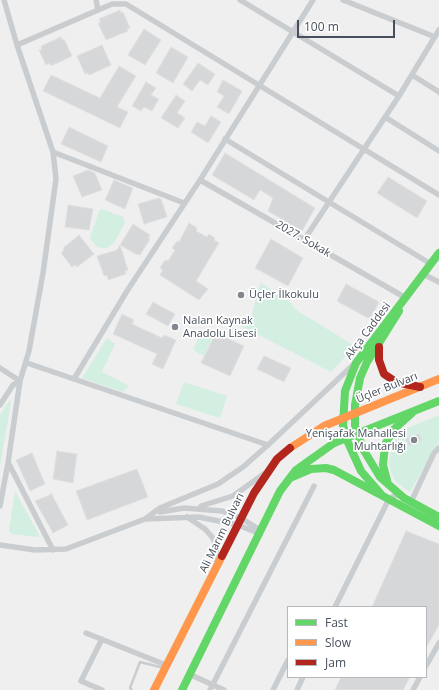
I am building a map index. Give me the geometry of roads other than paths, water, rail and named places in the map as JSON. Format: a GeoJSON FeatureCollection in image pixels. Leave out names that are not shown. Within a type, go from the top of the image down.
{"type":"FeatureCollection","features":[{"type":"Feature","properties":{"kind":"street"},"geometry":{"type":"LineString","coordinates":[[0,506],[20,381],[27,363],[43,273],[56,179],[53,152],[17,45],[4,0]]}},
{"type":"Feature","properties":{"kind":"street"},"geometry":{"type":"LineString","coordinates":[[96,0],[98,10]]}},
{"type":"Feature","properties":{"kind":"street"},"geometry":{"type":"LineString","coordinates":[[240,0],[399,96]]}},
{"type":"Feature","properties":{"kind":"street"},"geometry":{"type":"LineString","coordinates":[[74,379],[313,0]]}},
{"type":"Feature","properties":{"kind":"street"},"geometry":{"type":"LineString","coordinates":[[343,0],[435,37]]}},
{"type":"Feature","properties":{"kind":"street"},"geometry":{"type":"LineString","coordinates":[[17,45],[112,4],[123,2],[365,148],[439,195]]}},
{"type":"Feature","properties":{"kind":"street"},"geometry":{"type":"LineString","coordinates":[[304,240],[399,96],[439,30]]}},
{"type":"Feature","properties":{"kind":"street"},"geometry":{"type":"LineString","coordinates":[[412,75],[439,92]]}},
{"type":"Feature","properties":{"kind":"street"},"geometry":{"type":"LineString","coordinates":[[385,117],[439,151]]}},
{"type":"Feature","properties":{"kind":"street"},"geometry":{"type":"LineString","coordinates":[[225,139],[328,203],[431,264]]}},
{"type":"Feature","properties":{"kind":"street"},"geometry":{"type":"LineString","coordinates":[[53,152],[184,203]]}},
{"type":"Feature","properties":{"kind":"street","name":"2027. Sokak"},"geometry":{"type":"LineString","coordinates":[[200,180],[406,298]]}},
{"type":"Feature","properties":{"kind":"street","name":"Akça Caddesi"},"geometry":{"type":"LineString","coordinates":[[381,494],[362,471],[346,438],[343,425],[345,391],[356,363],[439,253]]}},
{"type":"Feature","properties":{"kind":"street"},"geometry":{"type":"LineString","coordinates":[[423,274],[439,282]]}},
{"type":"Feature","properties":{"kind":"street"},"geometry":{"type":"LineString","coordinates":[[406,298],[379,346],[367,362],[360,378],[355,412],[357,434],[368,460],[380,477],[410,502],[439,517]]}},
{"type":"Feature","properties":{"kind":"street"},"geometry":{"type":"LineString","coordinates":[[379,346],[378,360],[384,374],[396,382],[420,387]]}},
{"type":"Feature","properties":{"kind":"street"},"geometry":{"type":"LineString","coordinates":[[27,363],[268,445]]}},
{"type":"Feature","properties":{"kind":"street"},"geometry":{"type":"LineString","coordinates":[[0,545],[35,550],[66,549],[145,519],[160,508],[218,484],[243,467],[356,363]]}},
{"type":"Feature","properties":{"kind":"street"},"geometry":{"type":"LineString","coordinates":[[0,368],[20,381]]}},
{"type":"Feature","properties":{"kind":"street","name":"Üçler Bulvarı"},"geometry":{"type":"LineString","coordinates":[[344,417],[439,379]]}},
{"type":"Feature","properties":{"kind":"street"},"geometry":{"type":"LineString","coordinates":[[0,405],[13,386],[20,381]]}},
{"type":"Feature","properties":{"kind":"street"},"geometry":{"type":"LineString","coordinates":[[182,690],[259,532],[287,480],[296,470],[318,453],[346,438],[439,401]]}},
{"type":"Feature","properties":{"kind":"street"},"geometry":{"type":"LineString","coordinates":[[395,491],[384,472],[383,452],[393,430],[412,412]]}},
{"type":"Feature","properties":{"kind":"street","name":"Ali Marım Bulvarı"},"geometry":{"type":"LineString","coordinates":[[154,690],[254,492],[276,459],[300,439],[344,417]]}},
{"type":"Feature","properties":{"kind":"street"},"geometry":{"type":"LineString","coordinates":[[410,502],[434,453],[439,448]]}},
{"type":"Feature","properties":{"kind":"street"},"geometry":{"type":"LineString","coordinates":[[8,463],[53,550]]}},
{"type":"Feature","properties":{"kind":"street"},"geometry":{"type":"LineString","coordinates":[[287,480],[295,475],[311,469],[326,468],[342,473],[439,526]]}},
{"type":"Feature","properties":{"kind":"street"},"geometry":{"type":"LineString","coordinates":[[193,508],[233,496],[269,470]]}},
{"type":"Feature","properties":{"kind":"street"},"geometry":{"type":"LineString","coordinates":[[211,687],[314,486]]}},
{"type":"Feature","properties":{"kind":"street"},"geometry":{"type":"LineString","coordinates":[[336,606],[389,499],[395,491]]}},
{"type":"Feature","properties":{"kind":"street"},"geometry":{"type":"LineString","coordinates":[[152,515],[171,509],[193,508],[222,511],[259,532]]}},
{"type":"Feature","properties":{"kind":"street"},"geometry":{"type":"LineString","coordinates":[[145,519],[187,517],[240,521]]}},
{"type":"Feature","properties":{"kind":"street"},"geometry":{"type":"LineString","coordinates":[[187,517],[205,529],[213,538],[216,546],[217,567]]}},
{"type":"Feature","properties":{"kind":"street"},"geometry":{"type":"LineString","coordinates":[[86,633],[165,666]]}},
{"type":"Feature","properties":{"kind":"street"},"geometry":{"type":"LineString","coordinates":[[102,639],[81,681],[102,690]]}},
{"type":"Feature","properties":{"kind":"street"},"geometry":{"type":"LineString","coordinates":[[427,664],[439,643]]}},
{"type":"Feature","properties":{"kind":"street"},"geometry":{"type":"LineString","coordinates":[[273,690],[287,662]]}},
{"type":"Feature","properties":{"kind":"street"},"geometry":{"type":"LineString","coordinates":[[190,674],[211,687],[224,690]]}},
{"type":"Feature","properties":{"kind":"street"},"geometry":{"type":"LineString","coordinates":[[297,690],[303,678]]}},
{"type":"Feature","properties":{"kind":"street"},"geometry":{"type":"LineString","coordinates":[[413,690],[419,678]]}},
{"type":"Feature","properties":{"kind":"lane"},"geometry":{"type":"LineString","coordinates":[[132,690],[130,688],[140,662],[165,666]]}},
{"type":"Feature","properties":{"kind":"place","name":"Üçler İlkokulu"},"geometry":{"type":"Point","coordinates":[241,295]}},
{"type":"Feature","properties":{"kind":"place","name":"Nalan Kaynak Anadolu Lisesi"},"geometry":{"type":"Point","coordinates":[175,327]}},
{"type":"Feature","properties":{"kind":"place","name":"Yenişafak Mahallesi Muhtarlığı"},"geometry":{"type":"Point","coordinates":[414,440]}}]}
